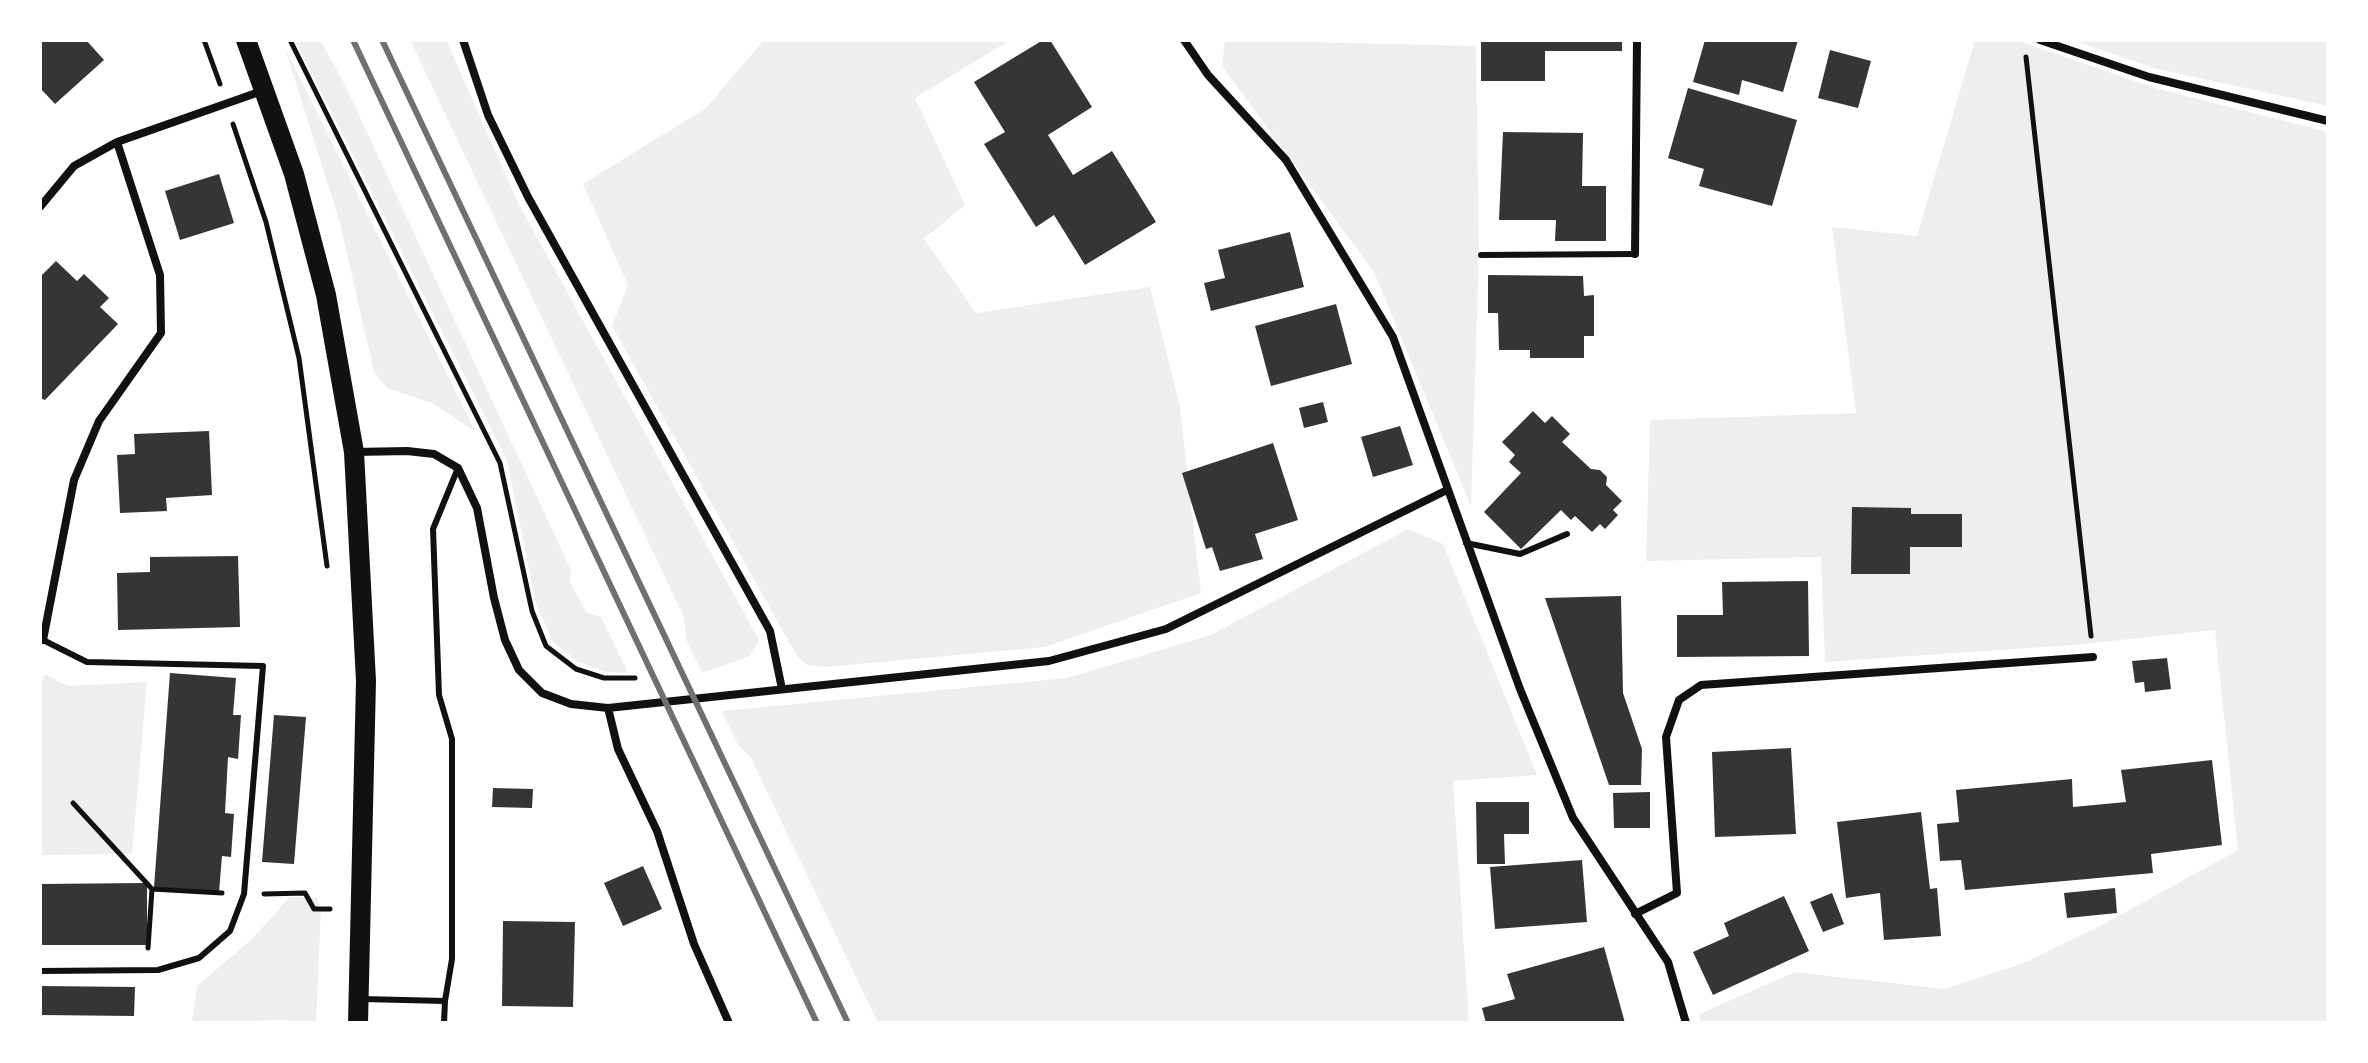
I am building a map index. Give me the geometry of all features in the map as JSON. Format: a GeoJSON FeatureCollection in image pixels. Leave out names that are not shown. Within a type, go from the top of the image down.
{"type":"FeatureCollection","features":[{"type":"Feature","properties":{"kind":"main road"},"geometry":{"type":"LineString","coordinates":[[246,40],[294,174],[326,295],[354,452],[366,681],[358,1023]]}},
{"type":"Feature","properties":{"kind":"street"},"geometry":{"type":"LineString","coordinates":[[463,40],[488,115],[528,197],[770,631],[782,689]]}},
{"type":"Feature","properties":{"kind":"street"},"geometry":{"type":"LineString","coordinates":[[1184,40],[1208,75],[1286,160],[1335,236],[1393,337],[1466,543],[1573,818],[1668,962],[1686,1023]]}},
{"type":"Feature","properties":{"kind":"street"},"geometry":{"type":"LineString","coordinates":[[1635,254],[1637,40]]}},
{"type":"Feature","properties":{"kind":"street"},"geometry":{"type":"LineString","coordinates":[[2040,40],[2149,77],[2328,121]]}},
{"type":"Feature","properties":{"kind":"street"},"geometry":{"type":"LineString","coordinates":[[40,207],[74,166],[117,142],[266,90]]}},
{"type":"Feature","properties":{"kind":"street"},"geometry":{"type":"LineString","coordinates":[[43,640],[74,480],[99,421],[161,333],[160,275],[117,142]]}},
{"type":"Feature","properties":{"kind":"street"},"geometry":{"type":"LineString","coordinates":[[354,452],[434,454],[458,468],[477,508],[494,598],[505,640],[519,670],[542,693],[571,704],[608,708],[1049,661],[1166,629],[1447,490]]}},
{"type":"Feature","properties":{"kind":"street"},"geometry":{"type":"LineString","coordinates":[[1635,914],[1677,893],[1666,737],[1679,700],[1701,685],[2093,657]]}},
{"type":"Feature","properties":{"kind":"street"},"geometry":{"type":"LineString","coordinates":[[608,708],[618,749],[657,831],[694,944],[729,1023]]}},
{"type":"Feature","properties":{"kind":"lane"},"geometry":{"type":"LineString","coordinates":[[1481,255],[1635,254]]}},
{"type":"Feature","properties":{"kind":"lane"},"geometry":{"type":"LineString","coordinates":[[444,1023],[452,959],[452,739],[439,695],[433,529],[458,468]]}},
{"type":"Feature","properties":{"kind":"lane"},"geometry":{"type":"LineString","coordinates":[[1466,543],[1520,554],[1567,534]]}},
{"type":"Feature","properties":{"kind":"lane"},"geometry":{"type":"LineString","coordinates":[[40,971],[146,970],[199,958],[230,931],[244,894],[263,666],[87,662],[43,640]]}},
{"type":"Feature","properties":{"kind":"lane"},"geometry":{"type":"LineString","coordinates":[[359,999],[445,1001]]}},
{"type":"Feature","properties":{"kind":"path"},"geometry":{"type":"LineString","coordinates":[[204,40],[266,222],[299,358],[327,568]]}},
{"type":"Feature","properties":{"kind":"path"},"geometry":{"type":"LineString","coordinates":[[290,40],[500,463],[532,611],[546,646],[576,669],[604,678],[640,678]]}},
{"type":"Feature","properties":{"kind":"path"},"geometry":{"type":"LineString","coordinates":[[2026,56],[2093,657]]}},
{"type":"Feature","properties":{"kind":"path"},"geometry":{"type":"LineString","coordinates":[[73,803],[152,889],[244,894],[305,893],[314,909],[330,909]]}},
{"type":"Feature","properties":{"kind":"path"},"geometry":{"type":"LineString","coordinates":[[146,970],[152,889]]}},
{"type":"Feature","properties":{"kind":"path"},"geometry":{"type":"LineString","coordinates":[[329,924],[330,894]]}},
{"type":"Feature","properties":{"kind":"shaded area"},"geometry":{"type":"Polygon","coordinates":[[[295,40],[320,40],[344,83],[571,570],[570,582],[586,612],[601,617],[628,673],[606,672],[578,662],[553,642],[536,604],[507,460],[295,40]]]}},
{"type":"Feature","properties":{"kind":"shaded area"},"geometry":{"type":"Polygon","coordinates":[[[410,40],[446,40],[518,203],[759,640],[750,656],[702,673],[686,639],[684,617],[410,40]]]}},
{"type":"Feature","properties":{"kind":"shaded area"},"geometry":{"type":"Polygon","coordinates":[[[764,40],[1010,40],[915,98],[965,205],[924,239],[976,313],[1150,287],[1180,407],[1201,593],[1045,647],[826,667],[807,665],[797,656],[612,326],[628,285],[583,184],[706,108],[764,40]]]}},
{"type":"Feature","properties":{"kind":"shaded area"},"geometry":{"type":"Polygon","coordinates":[[[1225,40],[1476,46],[1479,253],[1471,506],[1374,272],[1222,66],[1225,40]]]}},
{"type":"Feature","properties":{"kind":"shaded area"},"geometry":{"type":"Polygon","coordinates":[[[1975,40],[2016,40],[2155,88],[2328,132],[2328,1023],[1701,1023],[1699,1014],[1795,972],[1944,989],[2024,963],[2100,926],[2238,850],[2215,630],[2073,645],[1825,662],[1821,557],[1646,561],[1650,420],[1856,413],[1832,227],[1917,236],[1975,40]]]}},
{"type":"Feature","properties":{"kind":"shaded area"},"geometry":{"type":"Polygon","coordinates":[[[2072,40],[2328,40],[2328,106],[2157,69],[2072,40]]]}},
{"type":"Feature","properties":{"kind":"shaded area"},"geometry":{"type":"Polygon","coordinates":[[[285,48],[475,431],[434,404],[387,388],[374,372],[340,223],[285,48]]]}},
{"type":"Feature","properties":{"kind":"shaded area"},"geometry":{"type":"Polygon","coordinates":[[[1408,529],[1443,544],[1537,775],[1453,781],[1469,1023],[878,1023],[751,758],[738,745],[722,711],[1067,678],[1211,635],[1408,529]]]}},
{"type":"Feature","properties":{"kind":"shaded area"},"geometry":{"type":"Polygon","coordinates":[[[44,674],[68,686],[147,682],[132,854],[40,855],[40,689],[44,674]]]}},
{"type":"Feature","properties":{"kind":"shaded area"},"geometry":{"type":"Polygon","coordinates":[[[290,897],[316,897],[321,907],[316,1023],[289,1023],[288,1020],[192,1022],[197,986],[251,940],[290,897]]]}},
{"type":"Feature","properties":{"kind":"building"},"geometry":{"type":"Polygon","coordinates":[[[40,40],[86,40],[104,60],[55,104],[40,88],[40,40]]]}},
{"type":"Feature","properties":{"kind":"building"},"geometry":{"type":"Polygon","coordinates":[[[1043,40],[1050,40],[1092,107],[1048,135],[1073,175],[1112,151],[1156,222],[1085,265],[1054,215],[1036,227],[984,144],[1005,132],[974,82],[1043,40]]]}},
{"type":"Feature","properties":{"kind":"building"},"geometry":{"type":"Polygon","coordinates":[[[1481,40],[1622,40],[1622,51],[1545,51],[1545,81],[1481,81],[1481,40]]]}},
{"type":"Feature","properties":{"kind":"building"},"geometry":{"type":"Polygon","coordinates":[[[1705,40],[1798,40],[1783,92],[1742,80],[1739,95],[1693,82],[1705,40]]]}},
{"type":"Feature","properties":{"kind":"building"},"geometry":{"type":"Polygon","coordinates":[[[1830,50],[1871,61],[1858,108],[1818,98],[1830,50]]]}},
{"type":"Feature","properties":{"kind":"building"},"geometry":{"type":"Polygon","coordinates":[[[1688,88],[1797,120],[1772,206],[1699,186],[1704,169],[1668,158],[1688,88]]]}},
{"type":"Feature","properties":{"kind":"building"},"geometry":{"type":"Polygon","coordinates":[[[1503,132],[1583,133],[1582,186],[1606,186],[1606,241],[1555,241],[1556,220],[1499,220],[1503,132]]]}},
{"type":"Feature","properties":{"kind":"building"},"geometry":{"type":"Polygon","coordinates":[[[219,174],[234,223],[180,240],[165,191],[219,174]]]}},
{"type":"Feature","properties":{"kind":"building"},"geometry":{"type":"Polygon","coordinates":[[[1290,232],[1304,287],[1211,311],[1204,283],[1225,278],[1218,250],[1290,232]]]}},
{"type":"Feature","properties":{"kind":"building"},"geometry":{"type":"Polygon","coordinates":[[[56,261],[77,281],[84,274],[109,298],[100,307],[118,324],[45,400],[40,398],[40,277],[56,261]]]}},
{"type":"Feature","properties":{"kind":"building"},"geometry":{"type":"Polygon","coordinates":[[[1488,275],[1583,276],[1584,296],[1594,295],[1594,336],[1584,336],[1584,358],[1530,358],[1530,350],[1499,350],[1498,313],[1488,313],[1488,275]]]}},
{"type":"Feature","properties":{"kind":"building"},"geometry":{"type":"Polygon","coordinates":[[[1336,304],[1352,364],[1271,386],[1255,326],[1336,304]]]}},
{"type":"Feature","properties":{"kind":"building"},"geometry":{"type":"Polygon","coordinates":[[[1323,402],[1328,422],[1304,428],[1299,408],[1323,402]]]}},
{"type":"Feature","properties":{"kind":"building"},"geometry":{"type":"Polygon","coordinates":[[[1533,411],[1545,423],[1552,416],[1570,434],[1562,442],[1591,469],[1600,470],[1607,477],[1606,485],[1622,501],[1613,510],[1618,515],[1605,529],[1600,524],[1592,532],[1575,516],[1571,520],[1561,510],[1521,549],[1484,512],[1521,473],[1509,462],[1515,455],[1502,442],[1533,411]]]}},
{"type":"Feature","properties":{"kind":"building"},"geometry":{"type":"Polygon","coordinates":[[[1400,426],[1413,465],[1373,477],[1361,437],[1400,426]]]}},
{"type":"Feature","properties":{"kind":"building"},"geometry":{"type":"Polygon","coordinates":[[[209,431],[212,495],[166,498],[167,511],[120,513],[117,455],[135,454],[134,434],[209,431]]]}},
{"type":"Feature","properties":{"kind":"building"},"geometry":{"type":"Polygon","coordinates":[[[1273,443],[1298,520],[1255,534],[1263,559],[1220,571],[1212,547],[1206,549],[1182,473],[1273,443]]]}},
{"type":"Feature","properties":{"kind":"building"},"geometry":{"type":"Polygon","coordinates":[[[1852,507],[1911,508],[1911,514],[1962,514],[1962,547],[1910,547],[1910,574],[1851,574],[1852,507]]]}},
{"type":"Feature","properties":{"kind":"building"},"geometry":{"type":"Polygon","coordinates":[[[238,556],[240,627],[118,630],[117,573],[150,572],[150,557],[238,556]]]}},
{"type":"Feature","properties":{"kind":"building"},"geometry":{"type":"Polygon","coordinates":[[[1808,581],[1809,656],[1677,657],[1677,615],[1723,615],[1722,582],[1808,581]]]}},
{"type":"Feature","properties":{"kind":"building"},"geometry":{"type":"Polygon","coordinates":[[[1621,596],[1623,693],[1642,749],[1641,785],[1609,785],[1545,598],[1621,596]]]}},
{"type":"Feature","properties":{"kind":"building"},"geometry":{"type":"Polygon","coordinates":[[[2167,658],[2171,689],[2145,692],[2144,682],[2135,683],[2132,661],[2167,658]]]}},
{"type":"Feature","properties":{"kind":"building"},"geometry":{"type":"Polygon","coordinates":[[[170,673],[236,678],[233,715],[241,715],[238,759],[228,757],[225,813],[234,814],[231,857],[222,856],[219,892],[154,887],[170,673]]]}},
{"type":"Feature","properties":{"kind":"building"},"geometry":{"type":"Polygon","coordinates":[[[274,715],[306,717],[294,864],[262,862],[274,715]]]}},
{"type":"Feature","properties":{"kind":"building"},"geometry":{"type":"Polygon","coordinates":[[[1791,748],[1796,834],[1715,837],[1712,752],[1791,748]]]}},
{"type":"Feature","properties":{"kind":"building"},"geometry":{"type":"Polygon","coordinates":[[[2212,760],[2222,845],[2151,854],[2153,873],[1965,890],[1961,860],[1940,861],[1937,824],[1959,822],[1956,790],[2072,779],[2073,807],[2126,802],[2121,770],[2212,760]]]}},
{"type":"Feature","properties":{"kind":"building"},"geometry":{"type":"Polygon","coordinates":[[[493,788],[533,789],[532,808],[492,807],[493,788]]]}},
{"type":"Feature","properties":{"kind":"building"},"geometry":{"type":"Polygon","coordinates":[[[1650,792],[1650,828],[1614,828],[1613,793],[1650,792]]]}},
{"type":"Feature","properties":{"kind":"building"},"geometry":{"type":"Polygon","coordinates":[[[1476,802],[1529,802],[1529,834],[1504,834],[1505,864],[1477,864],[1476,802]]]}},
{"type":"Feature","properties":{"kind":"building"},"geometry":{"type":"Polygon","coordinates":[[[1921,812],[1930,889],[1937,888],[1941,936],[1884,940],[1880,893],[1846,898],[1837,822],[1921,812]]]}},
{"type":"Feature","properties":{"kind":"building"},"geometry":{"type":"Polygon","coordinates":[[[1582,860],[1587,922],[1495,929],[1490,867],[1582,860]]]}},
{"type":"Feature","properties":{"kind":"building"},"geometry":{"type":"Polygon","coordinates":[[[643,866],[662,909],[623,926],[604,883],[643,866]]]}},
{"type":"Feature","properties":{"kind":"building"},"geometry":{"type":"Polygon","coordinates":[[[147,883],[147,945],[40,945],[40,884],[147,883]]]}},
{"type":"Feature","properties":{"kind":"building"},"geometry":{"type":"Polygon","coordinates":[[[2115,888],[2117,913],[2067,918],[2064,893],[2115,888]]]}},
{"type":"Feature","properties":{"kind":"building"},"geometry":{"type":"Polygon","coordinates":[[[1832,893],[1844,924],[1823,932],[1810,902],[1832,893]]]}},
{"type":"Feature","properties":{"kind":"building"},"geometry":{"type":"Polygon","coordinates":[[[1784,896],[1809,951],[1713,995],[1693,952],[1729,936],[1724,923],[1784,896]]]}},
{"type":"Feature","properties":{"kind":"building"},"geometry":{"type":"Polygon","coordinates":[[[503,921],[575,922],[573,1007],[502,1006],[503,921]]]}},
{"type":"Feature","properties":{"kind":"building"},"geometry":{"type":"Polygon","coordinates":[[[1604,947],[1625,1023],[1486,1023],[1482,1008],[1515,999],[1507,974],[1604,947]]]}},
{"type":"Feature","properties":{"kind":"building"},"geometry":{"type":"Polygon","coordinates":[[[40,986],[135,987],[134,1016],[40,1015],[40,986]]]}},
{"type":"Feature","properties":{"kind":"railway"},"geometry":{"type":"LineString","coordinates":[[353,40],[817,1023]]}},
{"type":"Feature","properties":{"kind":"railway"},"geometry":{"type":"LineString","coordinates":[[382,40],[848,1023]]}}]}
